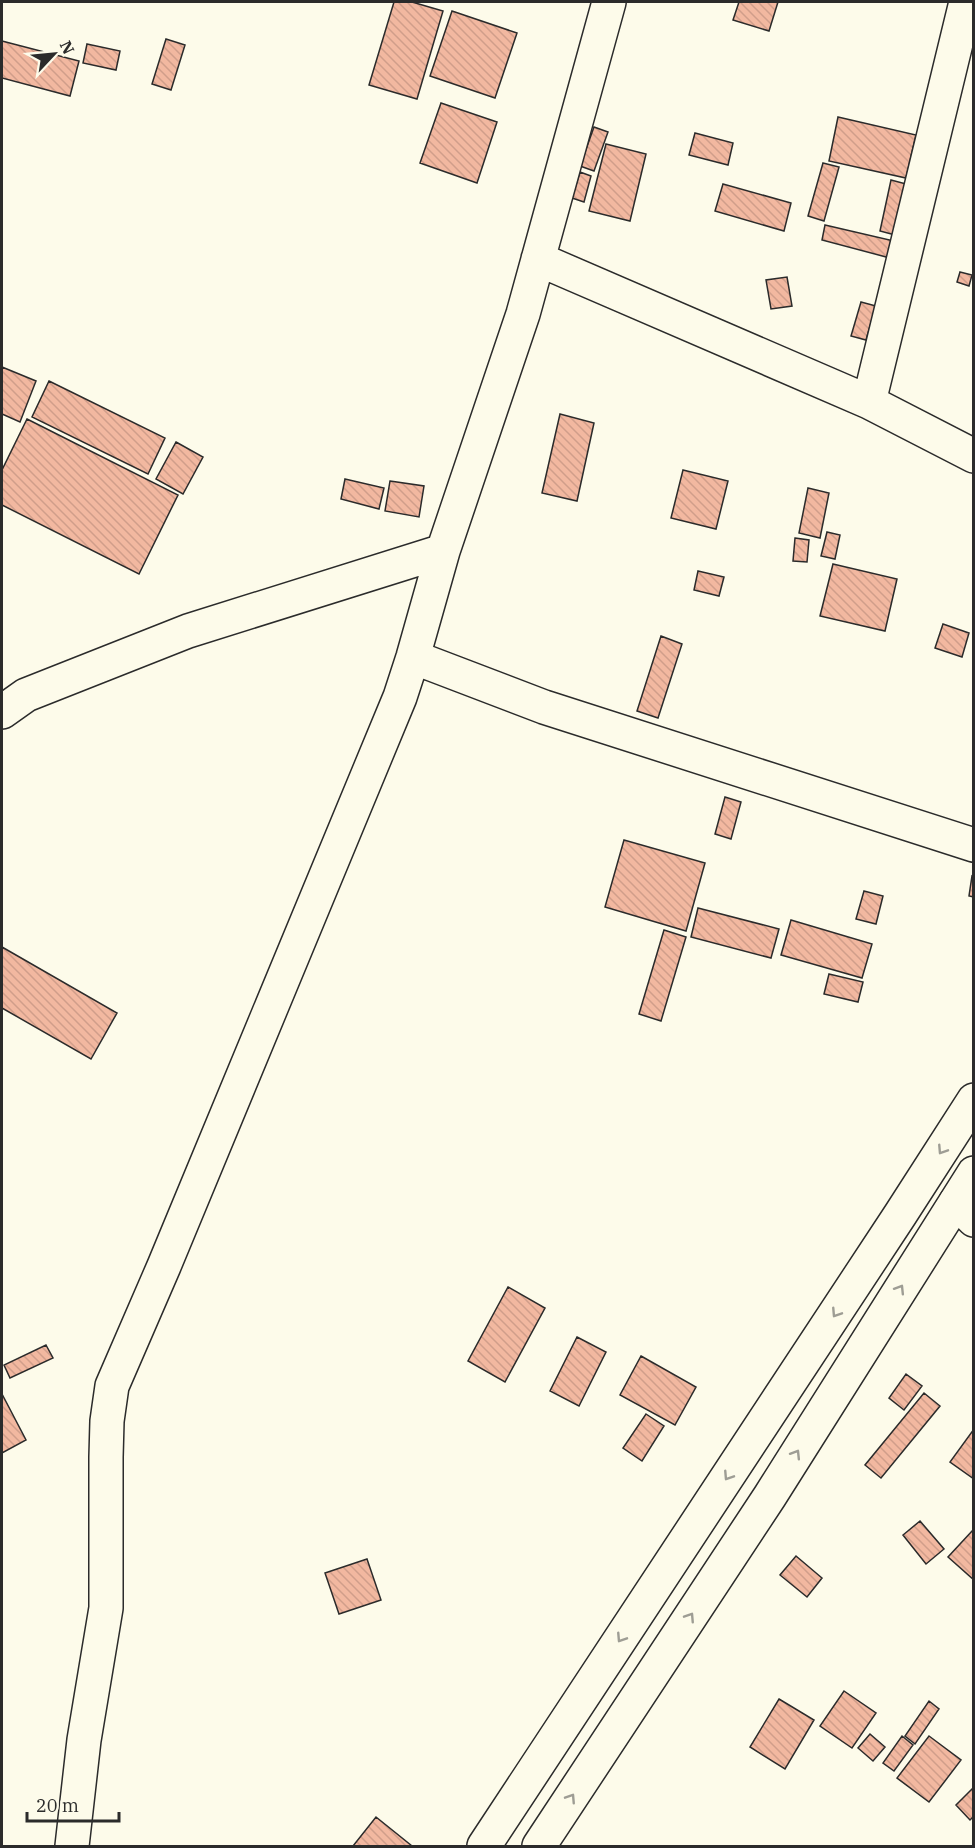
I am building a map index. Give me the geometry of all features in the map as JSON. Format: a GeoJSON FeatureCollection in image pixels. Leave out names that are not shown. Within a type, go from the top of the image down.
{"type":"FeatureCollection","features":[{"type":"Feature","properties":{"kind":"street"},"geometry":{"type":"LineString","coordinates":[[72,1846],[84,1740],[106,1608],[106,1457],[107,1421],[112,1386],[396,707],[413,657],[443,551],[523,314],[609,2]]}},
{"type":"Feature","properties":{"kind":"street"},"geometry":{"type":"LineString","coordinates":[[870,402],[966,2]]}},
{"type":"Feature","properties":{"kind":"street"},"geometry":{"type":"LineString","coordinates":[[538,260],[870,402],[974,456]]}},
{"type":"Feature","properties":{"kind":"street"},"geometry":{"type":"LineString","coordinates":[[2,712],[26,695],[188,631],[443,551]]}},
{"type":"Feature","properties":{"kind":"street"},"geometry":{"type":"LineString","coordinates":[[413,657],[543,707],[974,845]]}},
{"type":"Feature","properties":{"kind":"street"},"geometry":{"type":"LineString","coordinates":[[483,1846],[974,1100]]}},
{"type":"Feature","properties":{"kind":"street"},"geometry":{"type":"LineString","coordinates":[[539,1846],[770,1496],[964,1211],[974,1173]]}},
{"type":"Feature","properties":{"kind":"building"},"geometry":{"type":"Polygon","coordinates":[[[394,2],[412,2],[443,11],[417,99],[369,85],[394,2]]]}},
{"type":"Feature","properties":{"kind":"building"},"geometry":{"type":"Polygon","coordinates":[[[739,2],[778,2],[769,31],[733,20],[739,2]]]}},
{"type":"Feature","properties":{"kind":"building"},"geometry":{"type":"Polygon","coordinates":[[[452,11],[517,33],[495,98],[430,76],[452,11]]]}},
{"type":"Feature","properties":{"kind":"building"},"geometry":{"type":"Polygon","coordinates":[[[166,39],[185,45],[171,90],[152,84],[166,39]]]}},
{"type":"Feature","properties":{"kind":"building"},"geometry":{"type":"Polygon","coordinates":[[[2,41],[79,61],[70,96],[2,78],[2,41]]]}},
{"type":"Feature","properties":{"kind":"building"},"geometry":{"type":"Polygon","coordinates":[[[87,44],[120,51],[116,70],[83,63],[87,44]]]}},
{"type":"Feature","properties":{"kind":"building"},"geometry":{"type":"Polygon","coordinates":[[[441,103],[497,122],[477,183],[420,163],[441,103]]]}},
{"type":"Feature","properties":{"kind":"building"},"geometry":{"type":"Polygon","coordinates":[[[838,117],[916,135],[906,178],[829,161],[838,117]]]}},
{"type":"Feature","properties":{"kind":"building"},"geometry":{"type":"Polygon","coordinates":[[[594,127],[608,132],[594,171],[580,166],[594,127]]]}},
{"type":"Feature","properties":{"kind":"building"},"geometry":{"type":"Polygon","coordinates":[[[695,133],[733,143],[728,165],[689,155],[695,133]]]}},
{"type":"Feature","properties":{"kind":"building"},"geometry":{"type":"Polygon","coordinates":[[[606,144],[646,154],[630,221],[589,211],[606,144]]]}},
{"type":"Feature","properties":{"kind":"building"},"geometry":{"type":"Polygon","coordinates":[[[823,163],[839,167],[824,221],[808,216],[823,163]]]}},
{"type":"Feature","properties":{"kind":"building"},"geometry":{"type":"Polygon","coordinates":[[[580,172],[591,176],[584,202],[572,198],[580,172]]]}},
{"type":"Feature","properties":{"kind":"building"},"geometry":{"type":"Polygon","coordinates":[[[891,180],[910,185],[899,236],[880,231],[891,180]]]}},
{"type":"Feature","properties":{"kind":"building"},"geometry":{"type":"Polygon","coordinates":[[[723,184],[791,203],[784,231],[715,211],[723,184]]]}},
{"type":"Feature","properties":{"kind":"building"},"geometry":{"type":"Polygon","coordinates":[[[825,225],[894,241],[890,258],[822,240],[825,225]]]}},
{"type":"Feature","properties":{"kind":"building"},"geometry":{"type":"Polygon","coordinates":[[[960,272],[972,275],[969,286],[957,282],[960,272]]]}},
{"type":"Feature","properties":{"kind":"building"},"geometry":{"type":"Polygon","coordinates":[[[787,277],[792,306],[771,309],[766,280],[787,277]]]}},
{"type":"Feature","properties":{"kind":"building"},"geometry":{"type":"Polygon","coordinates":[[[861,302],[876,306],[866,340],[851,336],[861,302]]]}},
{"type":"Feature","properties":{"kind":"building"},"geometry":{"type":"Polygon","coordinates":[[[2,367],[36,381],[20,422],[2,414],[2,367]]]}},
{"type":"Feature","properties":{"kind":"building"},"geometry":{"type":"Polygon","coordinates":[[[49,381],[165,438],[148,474],[32,417],[49,381]]]}},
{"type":"Feature","properties":{"kind":"building"},"geometry":{"type":"Polygon","coordinates":[[[560,414],[594,423],[577,501],[542,493],[560,414]]]}},
{"type":"Feature","properties":{"kind":"building"},"geometry":{"type":"Polygon","coordinates":[[[27,419],[178,495],[139,574],[2,505],[2,470],[27,419]]]}},
{"type":"Feature","properties":{"kind":"building"},"geometry":{"type":"Polygon","coordinates":[[[176,442],[203,457],[183,494],[156,479],[176,442]]]}},
{"type":"Feature","properties":{"kind":"building"},"geometry":{"type":"Polygon","coordinates":[[[683,470],[728,481],[716,529],[671,518],[683,470]]]}},
{"type":"Feature","properties":{"kind":"building"},"geometry":{"type":"Polygon","coordinates":[[[345,479],[384,488],[379,509],[341,499],[345,479]]]}},
{"type":"Feature","properties":{"kind":"building"},"geometry":{"type":"Polygon","coordinates":[[[390,481],[424,486],[419,517],[385,511],[390,481]]]}},
{"type":"Feature","properties":{"kind":"building"},"geometry":{"type":"Polygon","coordinates":[[[808,488],[829,493],[820,538],[799,533],[808,488]]]}},
{"type":"Feature","properties":{"kind":"building"},"geometry":{"type":"Polygon","coordinates":[[[827,532],[840,535],[835,559],[821,556],[827,532]]]}},
{"type":"Feature","properties":{"kind":"building"},"geometry":{"type":"Polygon","coordinates":[[[795,538],[809,540],[807,562],[793,561],[795,538]]]}},
{"type":"Feature","properties":{"kind":"building"},"geometry":{"type":"Polygon","coordinates":[[[833,564],[897,579],[885,631],[820,616],[833,564]]]}},
{"type":"Feature","properties":{"kind":"building"},"geometry":{"type":"Polygon","coordinates":[[[698,571],[724,577],[719,596],[694,590],[698,571]]]}},
{"type":"Feature","properties":{"kind":"building"},"geometry":{"type":"Polygon","coordinates":[[[943,624],[969,633],[962,657],[935,648],[943,624]]]}},
{"type":"Feature","properties":{"kind":"building"},"geometry":{"type":"Polygon","coordinates":[[[661,636],[682,644],[658,718],[637,711],[661,636]]]}},
{"type":"Feature","properties":{"kind":"building"},"geometry":{"type":"Polygon","coordinates":[[[725,797],[741,802],[731,839],[715,834],[725,797]]]}},
{"type":"Feature","properties":{"kind":"building"},"geometry":{"type":"Polygon","coordinates":[[[624,840],[705,863],[686,931],[605,907],[624,840]]]}},
{"type":"Feature","properties":{"kind":"building"},"geometry":{"type":"Polygon","coordinates":[[[972,876],[974,877],[974,897],[969,896],[972,876]]]}},
{"type":"Feature","properties":{"kind":"building"},"geometry":{"type":"Polygon","coordinates":[[[864,891],[883,896],[876,924],[856,919],[864,891]]]}},
{"type":"Feature","properties":{"kind":"building"},"geometry":{"type":"Polygon","coordinates":[[[698,908],[779,929],[771,958],[691,937],[698,908]]]}},
{"type":"Feature","properties":{"kind":"building"},"geometry":{"type":"Polygon","coordinates":[[[791,920],[872,944],[862,978],[781,955],[791,920]]]}},
{"type":"Feature","properties":{"kind":"building"},"geometry":{"type":"Polygon","coordinates":[[[664,930],[686,937],[661,1021],[639,1014],[664,930]]]}},
{"type":"Feature","properties":{"kind":"building"},"geometry":{"type":"Polygon","coordinates":[[[2,947],[117,1013],[91,1059],[2,1008],[2,947]]]}},
{"type":"Feature","properties":{"kind":"building"},"geometry":{"type":"Polygon","coordinates":[[[829,974],[863,982],[858,1002],[824,994],[829,974]]]}},
{"type":"Feature","properties":{"kind":"building"},"geometry":{"type":"Polygon","coordinates":[[[508,1287],[545,1308],[505,1382],[468,1361],[508,1287]]]}},
{"type":"Feature","properties":{"kind":"building"},"geometry":{"type":"Polygon","coordinates":[[[577,1337],[606,1352],[579,1406],[550,1391],[577,1337]]]}},
{"type":"Feature","properties":{"kind":"building"},"geometry":{"type":"Polygon","coordinates":[[[46,1345],[53,1358],[10,1378],[4,1365],[46,1345]]]}},
{"type":"Feature","properties":{"kind":"building"},"geometry":{"type":"Polygon","coordinates":[[[641,1356],[696,1387],[675,1425],[620,1395],[641,1356]]]}},
{"type":"Feature","properties":{"kind":"building"},"geometry":{"type":"Polygon","coordinates":[[[906,1374],[922,1386],[904,1410],[889,1398],[906,1374]]]}},
{"type":"Feature","properties":{"kind":"building"},"geometry":{"type":"Polygon","coordinates":[[[924,1393],[940,1406],[881,1478],[865,1465],[924,1393]]]}},
{"type":"Feature","properties":{"kind":"building"},"geometry":{"type":"Polygon","coordinates":[[[2,1394],[26,1440],[2,1453],[2,1394]]]}},
{"type":"Feature","properties":{"kind":"building"},"geometry":{"type":"Polygon","coordinates":[[[646,1414],[664,1426],[642,1461],[623,1448],[646,1414]]]}},
{"type":"Feature","properties":{"kind":"building"},"geometry":{"type":"Polygon","coordinates":[[[974,1429],[974,1479],[950,1462],[974,1429]]]}},
{"type":"Feature","properties":{"kind":"building"},"geometry":{"type":"Polygon","coordinates":[[[920,1521],[944,1549],[926,1564],[903,1535],[920,1521]]]}},
{"type":"Feature","properties":{"kind":"building"},"geometry":{"type":"Polygon","coordinates":[[[974,1530],[974,1580],[948,1557],[974,1530]]]}},
{"type":"Feature","properties":{"kind":"building"},"geometry":{"type":"Polygon","coordinates":[[[796,1556],[822,1578],[807,1597],[780,1575],[796,1556]]]}},
{"type":"Feature","properties":{"kind":"building"},"geometry":{"type":"Polygon","coordinates":[[[367,1559],[381,1600],[339,1614],[325,1573],[367,1559]]]}},
{"type":"Feature","properties":{"kind":"building"},"geometry":{"type":"Polygon","coordinates":[[[844,1691],[876,1713],[852,1748],[820,1726],[844,1691]]]}},
{"type":"Feature","properties":{"kind":"building"},"geometry":{"type":"Polygon","coordinates":[[[779,1699],[814,1720],[785,1769],[750,1747],[779,1699]]]}},
{"type":"Feature","properties":{"kind":"building"},"geometry":{"type":"Polygon","coordinates":[[[929,1701],[939,1709],[915,1744],[905,1736],[929,1701]]]}},
{"type":"Feature","properties":{"kind":"building"},"geometry":{"type":"Polygon","coordinates":[[[870,1734],[885,1747],[873,1761],[858,1748],[870,1734]]]}},
{"type":"Feature","properties":{"kind":"building"},"geometry":{"type":"Polygon","coordinates":[[[902,1736],[913,1745],[894,1771],[883,1763],[902,1736]]]}},
{"type":"Feature","properties":{"kind":"building"},"geometry":{"type":"Polygon","coordinates":[[[929,1736],[961,1760],[929,1802],[897,1778],[929,1736]]]}},
{"type":"Feature","properties":{"kind":"building"},"geometry":{"type":"Polygon","coordinates":[[[974,1787],[974,1816],[970,1820],[956,1805],[974,1787]]]}},
{"type":"Feature","properties":{"kind":"building"},"geometry":{"type":"Polygon","coordinates":[[[376,1817],[412,1846],[353,1846],[376,1817]]]}}]}
